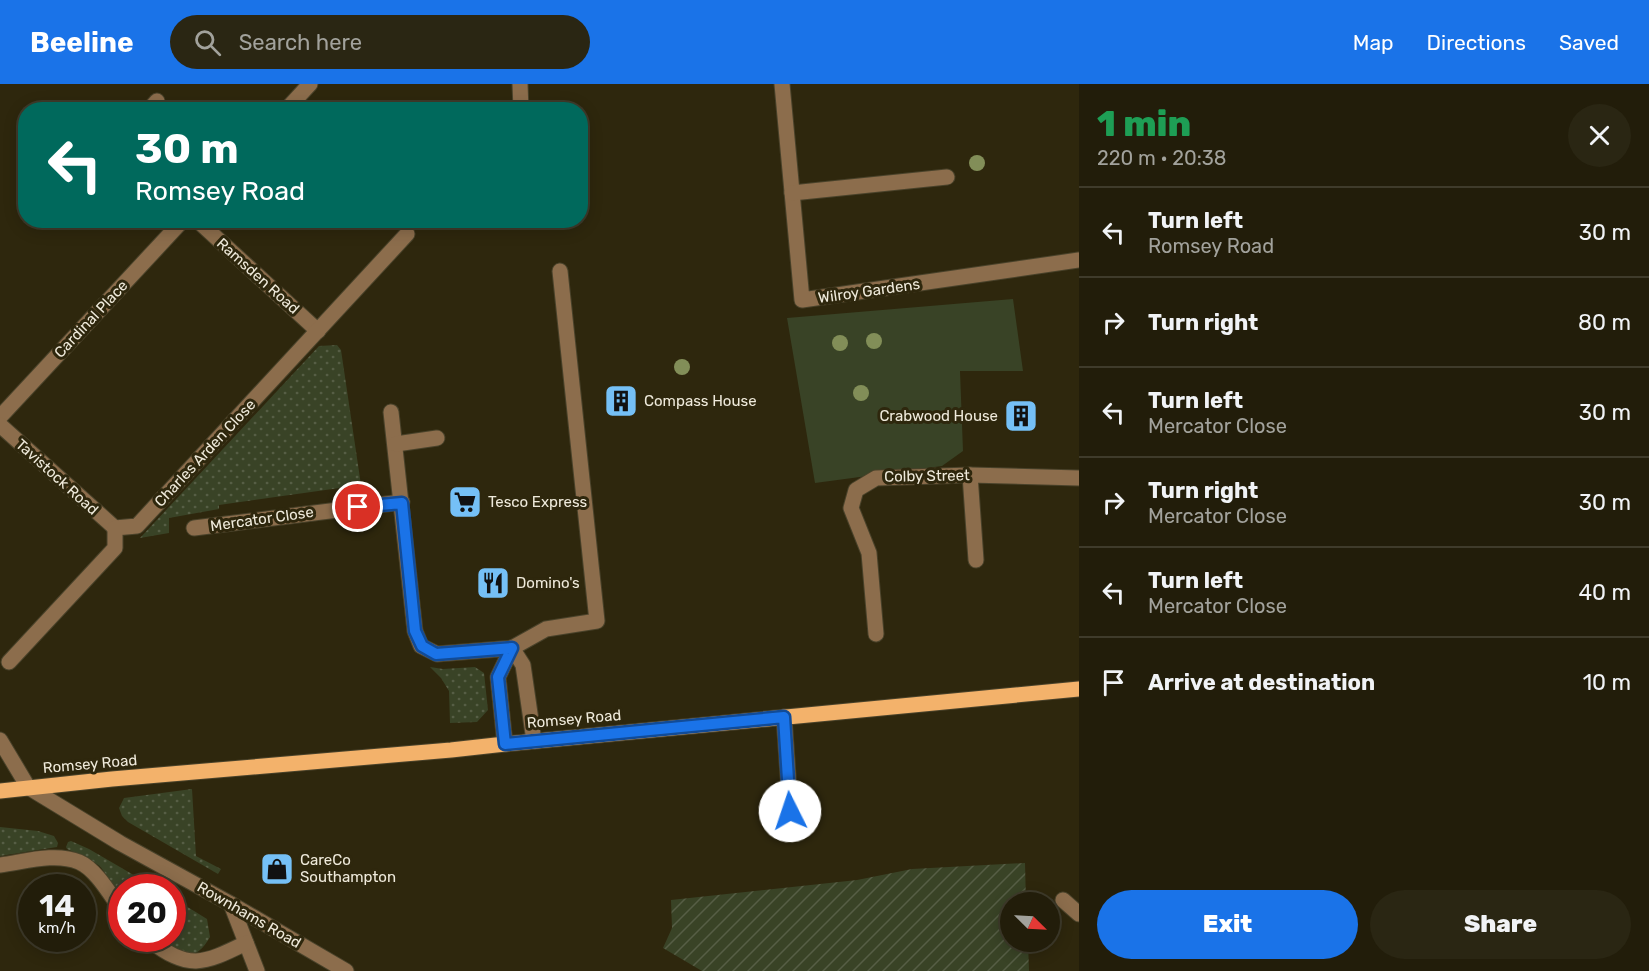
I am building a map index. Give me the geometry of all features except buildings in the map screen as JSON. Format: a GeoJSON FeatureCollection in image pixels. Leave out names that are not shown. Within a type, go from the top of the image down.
{"type":"FeatureCollection","features":[{"type":"Feature","properties":{"kind":"main road","name":"Romsey Road"},"geometry":{"type":"LineString","coordinates":[[0,791],[1079,689]]}},
{"type":"Feature","properties":{"kind":"street"},"geometry":{"type":"LineString","coordinates":[[520,84],[521,102]]}},
{"type":"Feature","properties":{"kind":"street","name":"Wilroy Gardens"},"geometry":{"type":"LineString","coordinates":[[782,84],[802,300],[1079,260]]}},
{"type":"Feature","properties":{"kind":"street"},"geometry":{"type":"LineString","coordinates":[[292,102],[303,86]]}},
{"type":"Feature","properties":{"kind":"street"},"geometry":{"type":"LineString","coordinates":[[792,193],[947,177]]}},
{"type":"Feature","properties":{"kind":"street","name":"Cardinal Place"},"geometry":{"type":"LineString","coordinates":[[0,417],[176,228]]}},
{"type":"Feature","properties":{"kind":"street","name":"Ramsden Road"},"geometry":{"type":"LineString","coordinates":[[206,228],[318,331]]}},
{"type":"Feature","properties":{"kind":"street","name":"Charles Arden Close"},"geometry":{"type":"LineString","coordinates":[[115,528],[137,526],[407,234]]}},
{"type":"Feature","properties":{"kind":"street"},"geometry":{"type":"LineString","coordinates":[[392,412],[415,631],[422,646],[436,654],[512,648],[546,629],[597,621],[560,271]]}},
{"type":"Feature","properties":{"kind":"street","name":"Tavistock Road"},"geometry":{"type":"LineString","coordinates":[[0,425],[115,528]]}},
{"type":"Feature","properties":{"kind":"street"},"geometry":{"type":"LineString","coordinates":[[396,444],[437,438]]}},
{"type":"Feature","properties":{"kind":"street"},"geometry":{"type":"LineString","coordinates":[[970,475],[976,560]]}},
{"type":"Feature","properties":{"kind":"street","name":"Colby Street"},"geometry":{"type":"LineString","coordinates":[[876,634],[868,553],[851,508],[856,490],[876,478],[970,475],[1079,478]]}},
{"type":"Feature","properties":{"kind":"street","name":"Mercator Close"},"geometry":{"type":"LineString","coordinates":[[194,528],[402,502]]}},
{"type":"Feature","properties":{"kind":"street"},"geometry":{"type":"LineString","coordinates":[[9,662],[115,548],[115,528]]}},
{"type":"Feature","properties":{"kind":"street"},"geometry":{"type":"LineString","coordinates":[[512,648],[523,664],[534,741]]}},
{"type":"Feature","properties":{"kind":"street"},"geometry":{"type":"LineString","coordinates":[[505,744],[498,677],[512,648]]}},
{"type":"Feature","properties":{"kind":"street"},"geometry":{"type":"LineString","coordinates":[[784,717],[792,834]]}},
{"type":"Feature","properties":{"kind":"street"},"geometry":{"type":"LineString","coordinates":[[0,740],[28,787]]}},
{"type":"Feature","properties":{"kind":"street","name":"Rownhams Road"},"geometry":{"type":"LineString","coordinates":[[28,787],[120,843],[346,971]]}},
{"type":"Feature","properties":{"kind":"street"},"geometry":{"type":"LineString","coordinates":[[0,865],[58,858],[80,862],[108,892]]}},
{"type":"Feature","properties":{"kind":"street"},"geometry":{"type":"LineString","coordinates":[[1063,900],[1079,915]]}},
{"type":"Feature","properties":{"kind":"street"},"geometry":{"type":"LineString","coordinates":[[231,904],[257,971]]}},
{"type":"Feature","properties":{"kind":"street"},"geometry":{"type":"LineString","coordinates":[[166,952],[181,961],[205,962],[246,943]]}},
{"type":"Feature","properties":{"kind":"green space"},"geometry":{"type":"Polygon","coordinates":[[[1013,299],[1023,371],[960,371],[963,451],[942,466],[815,483],[787,318],[1013,299]]]}},
{"type":"Feature","properties":{"kind":"green space"},"geometry":{"type":"Polygon","coordinates":[[[337,345],[341,350],[361,485],[219,505],[219,509],[169,518],[169,533],[140,538],[319,346],[337,345]]]}},
{"type":"Feature","properties":{"kind":"green space"},"geometry":{"type":"Polygon","coordinates":[[[430,667],[443,669],[475,667],[484,673],[488,710],[477,722],[450,723],[449,691],[430,667]]]}},
{"type":"Feature","properties":{"kind":"green space"},"geometry":{"type":"Polygon","coordinates":[[[192,789],[196,856],[221,869],[218,874],[128,822],[122,816],[119,808],[124,798],[192,789]]]}},
{"type":"Feature","properties":{"kind":"green space"},"geometry":{"type":"Polygon","coordinates":[[[0,827],[38,831],[54,836],[58,843],[57,847],[0,856],[0,827]]]}},
{"type":"Feature","properties":{"kind":"green space"},"geometry":{"type":"Polygon","coordinates":[[[71,841],[89,849],[132,874],[108,874],[108,877],[100,866],[67,849],[68,842],[71,841]]]}},
{"type":"Feature","properties":{"kind":"green space"},"geometry":{"type":"Polygon","coordinates":[[[1025,863],[1026,892],[1000,892],[1000,952],[1028,952],[1029,971],[702,971],[663,948],[672,928],[671,900],[857,880],[912,869],[1025,863]]]}},
{"type":"Feature","properties":{"kind":"green space"},"geometry":{"type":"Polygon","coordinates":[[[186,906],[207,919],[210,937],[199,951],[187,954],[182,952],[186,952],[186,906]]]}},
{"type":"Feature","properties":{"kind":"place","name":"Compass House"},"geometry":{"type":"Point","coordinates":[621,401]}},
{"type":"Feature","properties":{"kind":"place","name":"Crabwood House"},"geometry":{"type":"Point","coordinates":[1021,416]}},
{"type":"Feature","properties":{"kind":"place","name":"Tesco Express"},"geometry":{"type":"Point","coordinates":[465,502]}},
{"type":"Feature","properties":{"kind":"place","name":"Domino's"},"geometry":{"type":"Point","coordinates":[493,583]}},
{"type":"Feature","properties":{"kind":"place","name":"CareCo Southampton"},"geometry":{"type":"Point","coordinates":[277,869]}},
{"type":"Feature","properties":{"kind":"route"},"geometry":{"type":"LineString","coordinates":[[358,507],[402,502],[415,631],[422,646],[436,654],[512,648],[498,677],[505,744],[784,717],[790,811]]}}]}
